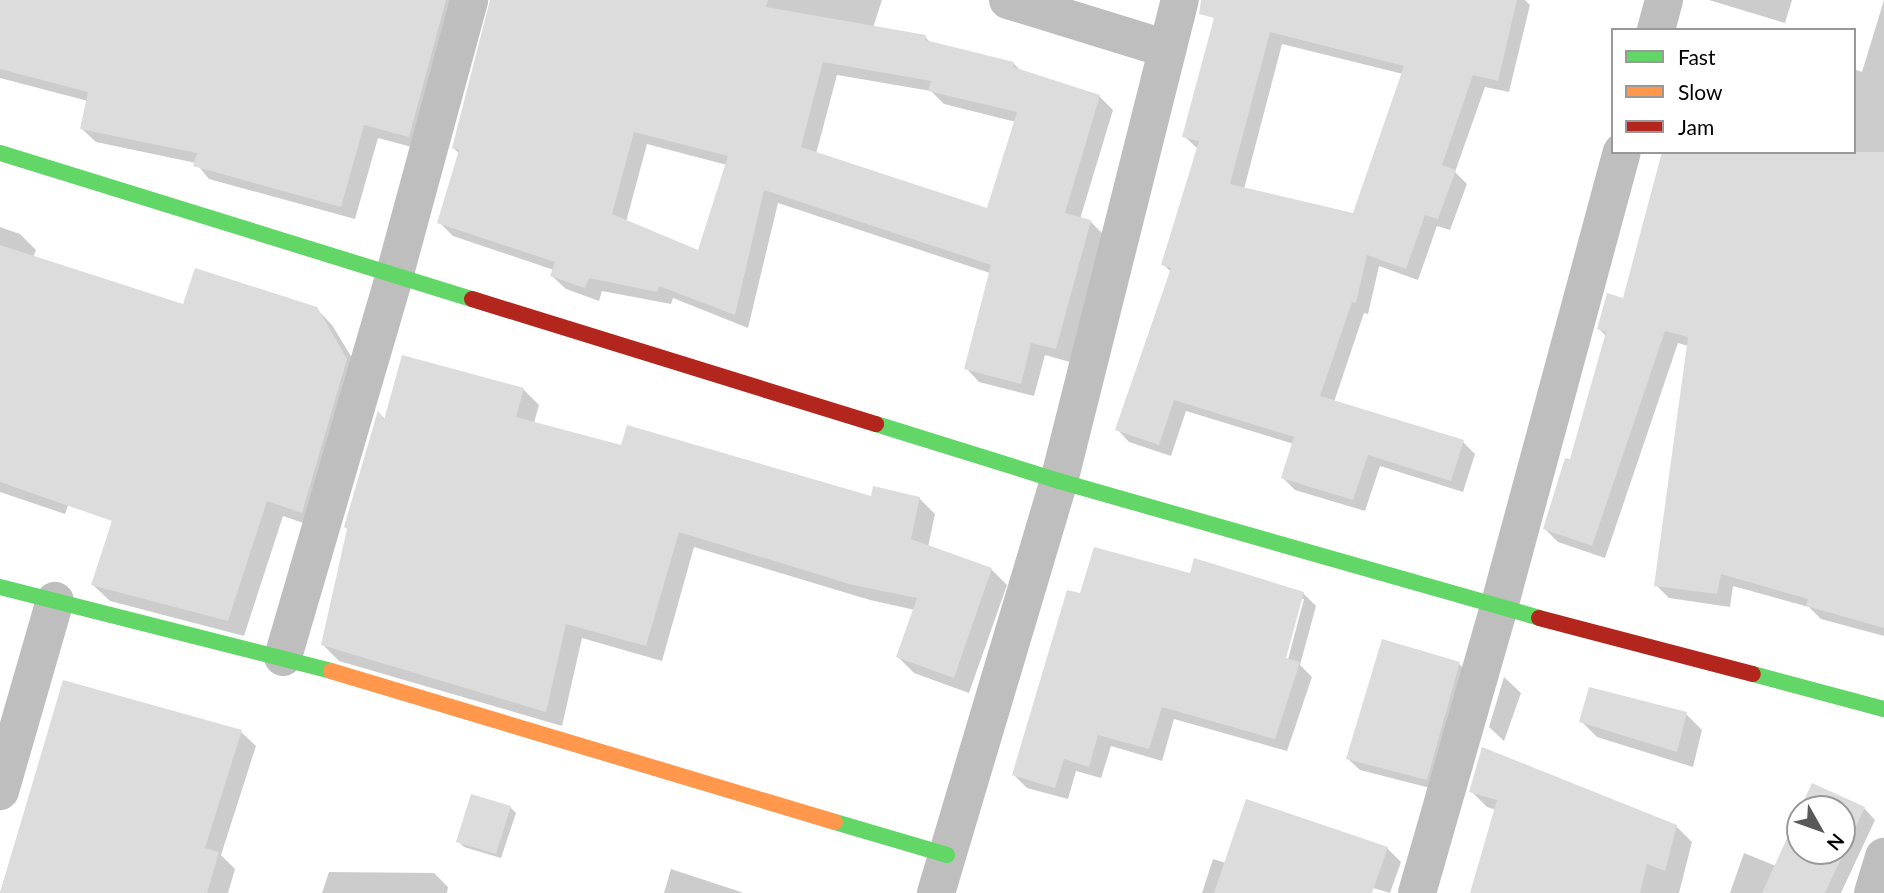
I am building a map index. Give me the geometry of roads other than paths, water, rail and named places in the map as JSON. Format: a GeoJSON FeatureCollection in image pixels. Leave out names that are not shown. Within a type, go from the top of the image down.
{"type":"FeatureCollection","features":[{"type":"Feature","properties":{"kind":"main road"},"geometry":{"type":"LineString","coordinates":[[0,153],[1059,481],[1499,607],[1884,709]]}},
{"type":"Feature","properties":{"kind":"main road"},"geometry":{"type":"LineString","coordinates":[[0,587],[283,657],[947,855]]}},
{"type":"Feature","properties":{"kind":"street"},"geometry":{"type":"LineString","coordinates":[[283,657],[394,277],[469,0]]}},
{"type":"Feature","properties":{"kind":"street"},"geometry":{"type":"LineString","coordinates":[[1007,0],[1167,49]]}},
{"type":"Feature","properties":{"kind":"street"},"geometry":{"type":"LineString","coordinates":[[936,893],[1059,481],[1180,0]]}},
{"type":"Feature","properties":{"kind":"street"},"geometry":{"type":"LineString","coordinates":[[1657,28],[1664,0]]}},
{"type":"Feature","properties":{"kind":"street"},"geometry":{"type":"LineString","coordinates":[[1417,893],[1499,607],[1621,154]]}},
{"type":"Feature","properties":{"kind":"street"},"geometry":{"type":"LineString","coordinates":[[0,791],[55,601]]}},
{"type":"Feature","properties":{"kind":"street"},"geometry":{"type":"LineString","coordinates":[[1874,893],[1884,857]]}}]}
